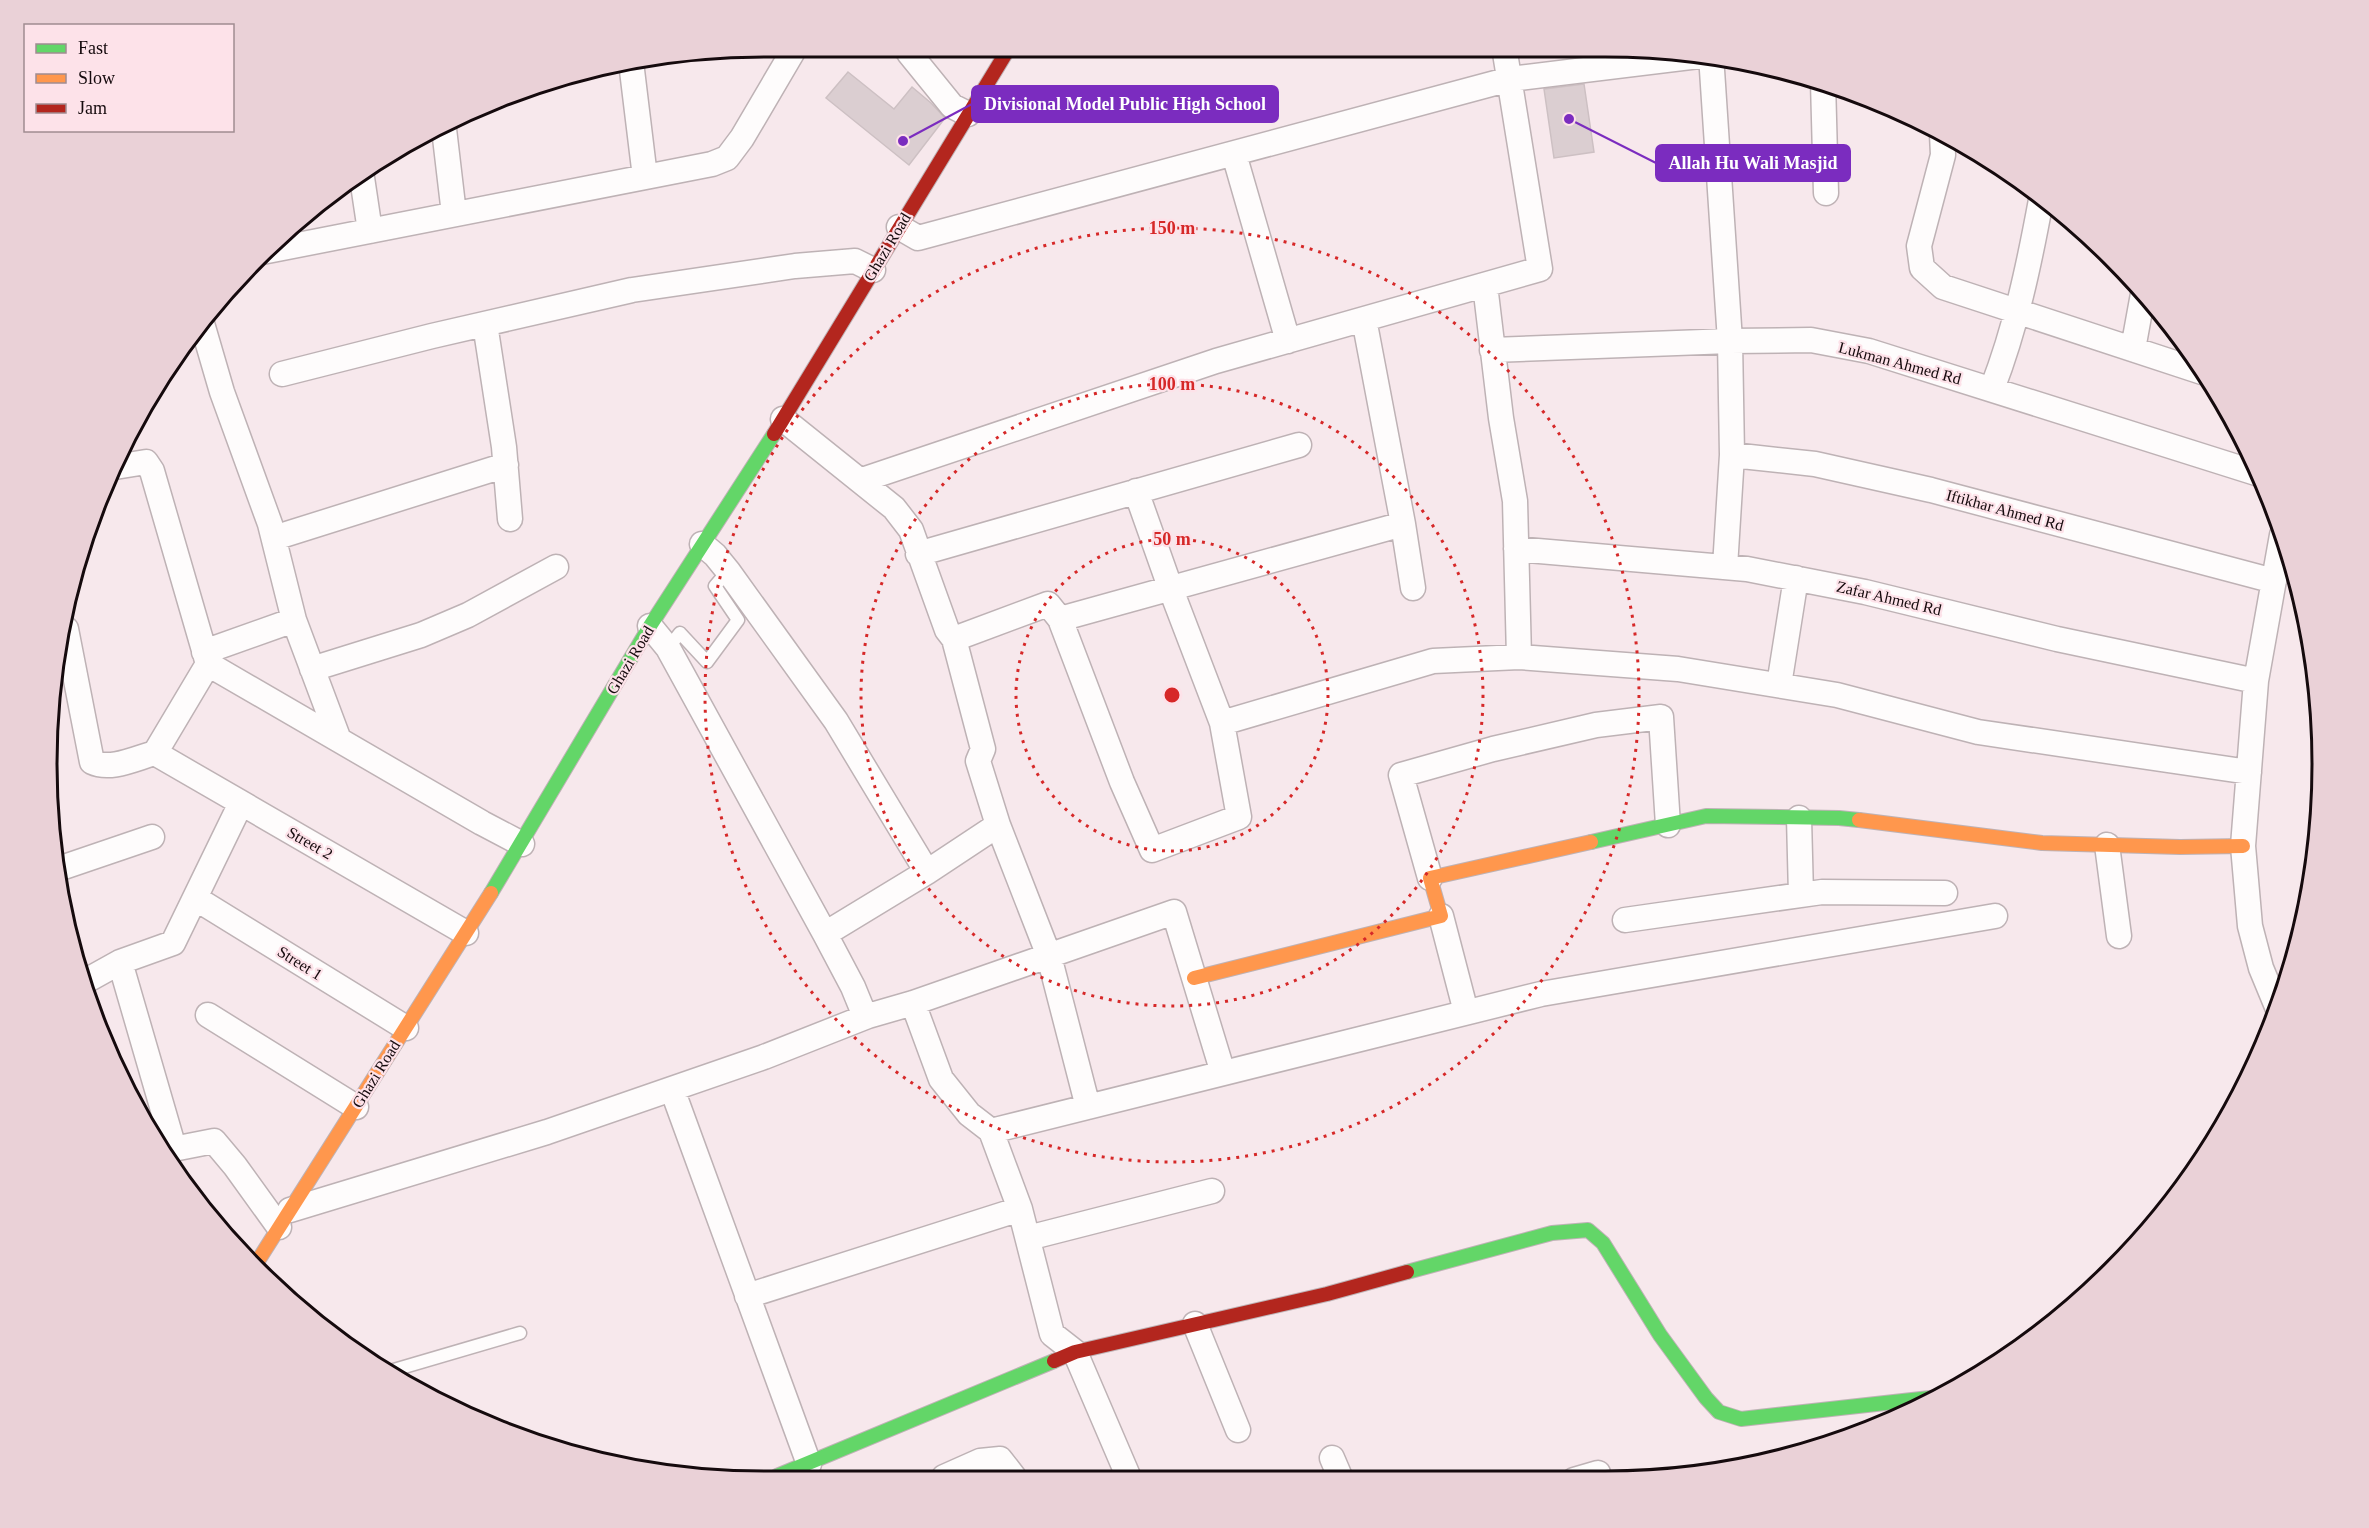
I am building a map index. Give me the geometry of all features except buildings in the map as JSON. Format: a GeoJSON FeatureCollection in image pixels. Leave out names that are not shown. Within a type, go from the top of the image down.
{"type":"FeatureCollection","features":[{"type":"Feature","properties":{"kind":"street"},"geometry":{"type":"LineString","coordinates":[[283,246],[712,164],[727,158],[742,138],[790,57]]}},
{"type":"Feature","properties":{"kind":"street"},"geometry":{"type":"LineString","coordinates":[[912,57],[952,106],[968,114]]}},
{"type":"Feature","properties":{"kind":"street","name":"Ghazi Road"},"geometry":{"type":"LineString","coordinates":[[259,1259],[522,844],[650,626],[783,419],[1004,57]]}},
{"type":"Feature","properties":{"kind":"street"},"geometry":{"type":"LineString","coordinates":[[862,480],[1216,361],[1540,269],[1506,57]]}},
{"type":"Feature","properties":{"kind":"street"},"geometry":{"type":"LineString","coordinates":[[899,227],[918,238],[1510,79],[1619,59],[1635,58]]}},
{"type":"Feature","properties":{"kind":"street"},"geometry":{"type":"LineString","coordinates":[[1710,65],[1730,340],[1732,455],[1725,567]]}},
{"type":"Feature","properties":{"kind":"street"},"geometry":{"type":"LineString","coordinates":[[632,70],[645,177]]}},
{"type":"Feature","properties":{"kind":"street"},"geometry":{"type":"LineString","coordinates":[[1823,92],[1826,192]]}},
{"type":"Feature","properties":{"kind":"street"},"geometry":{"type":"LineString","coordinates":[[445,133],[454,214]]}},
{"type":"Feature","properties":{"kind":"street"},"geometry":{"type":"LineString","coordinates":[[1942,143],[1943,155],[1919,246],[1922,268],[1943,287],[2191,368]]}},
{"type":"Feature","properties":{"kind":"street"},"geometry":{"type":"LineString","coordinates":[[1234,154],[1288,341]]}},
{"type":"Feature","properties":{"kind":"street"},"geometry":{"type":"LineString","coordinates":[[363,182],[370,231]]}},
{"type":"Feature","properties":{"kind":"street"},"geometry":{"type":"LineString","coordinates":[[1992,389],[2009,346],[2040,207]]}},
{"type":"Feature","properties":{"kind":"street"},"geometry":{"type":"LineString","coordinates":[[282,374],[632,290],[795,266],[855,261],[873,270]]}},
{"type":"Feature","properties":{"kind":"street"},"geometry":{"type":"LineString","coordinates":[[1485,285],[1501,418],[1515,501],[1519,657]]}},
{"type":"Feature","properties":{"kind":"street"},"geometry":{"type":"LineString","coordinates":[[2133,349],[2141,303]]}},
{"type":"Feature","properties":{"kind":"street"},"geometry":{"type":"LineString","coordinates":[[1365,320],[1413,588]]}},
{"type":"Feature","properties":{"kind":"street"},"geometry":{"type":"LineString","coordinates":[[485,324],[506,465],[510,519]]}},
{"type":"Feature","properties":{"kind":"street"},"geometry":{"type":"LineString","coordinates":[[205,332],[222,392],[274,538],[294,621],[339,740]]}},
{"type":"Feature","properties":{"kind":"street","name":"Lukman Ahmed Rd"},"geometry":{"type":"LineString","coordinates":[[1492,350],[1730,340],[1811,340],[1869,351],[2248,470]]}},
{"type":"Feature","properties":{"kind":"street"},"geometry":{"type":"LineString","coordinates":[[783,419],[862,480],[894,508],[911,530],[947,630],[954,639],[983,749],[978,761],[998,825],[1049,956],[1088,1107]]}},
{"type":"Feature","properties":{"kind":"street"},"geometry":{"type":"LineString","coordinates":[[918,554],[1299,445]]}},
{"type":"Feature","properties":{"kind":"street","name":"Iftikhar Ahmed Rd"},"geometry":{"type":"LineString","coordinates":[[1732,455],[1815,464],[1931,490],[2274,581]]}},
{"type":"Feature","properties":{"kind":"street"},"geometry":{"type":"LineString","coordinates":[[123,466],[146,462],[152,471],[206,658],[339,740],[522,844]]}},
{"type":"Feature","properties":{"kind":"street"},"geometry":{"type":"LineString","coordinates":[[274,538],[506,465]]}},
{"type":"Feature","properties":{"kind":"street"},"geometry":{"type":"LineString","coordinates":[[954,639],[1048,604],[1060,619],[1122,782],[1152,850],[1239,817],[1222,723],[1170,587],[1137,492]]}},
{"type":"Feature","properties":{"kind":"street"},"geometry":{"type":"LineString","coordinates":[[1060,619],[1403,524]]}},
{"type":"Feature","properties":{"kind":"street"},"geometry":{"type":"LineString","coordinates":[[702,544],[728,571],[836,721],[927,872]]}},
{"type":"Feature","properties":{"kind":"street","name":"Zafar Ahmed Rd"},"geometry":{"type":"LineString","coordinates":[[1516,549],[1725,567],[1796,578],[1865,592],[2057,639],[2256,681]]}},
{"type":"Feature","properties":{"kind":"street"},"geometry":{"type":"LineString","coordinates":[[2272,995],[2261,968],[2250,926],[2243,846],[2256,681],[2279,553]]}},
{"type":"Feature","properties":{"kind":"street"},"geometry":{"type":"LineString","coordinates":[[312,669],[421,635],[468,615],[556,567]]}},
{"type":"Feature","properties":{"kind":"street"},"geometry":{"type":"LineString","coordinates":[[1779,685],[1796,578]]}},
{"type":"Feature","properties":{"kind":"street"},"geometry":{"type":"LineString","coordinates":[[68,641],[92,762],[100,766],[110,766],[155,753],[206,658],[294,621]]}},
{"type":"Feature","properties":{"kind":"street"},"geometry":{"type":"LineString","coordinates":[[650,626],[668,648],[825,934],[867,1016]]}},
{"type":"Feature","properties":{"kind":"street"},"geometry":{"type":"LineString","coordinates":[[1222,723],[1433,661],[1519,657],[1678,669],[1837,695],[1978,732],[2249,772]]}},
{"type":"Feature","properties":{"kind":"street"},"geometry":{"type":"LineString","coordinates":[[1466,1012],[1401,775],[1493,749],[1596,725],[1661,717],[1668,825]]}},
{"type":"Feature","properties":{"kind":"street","name":"Street 2"},"geometry":{"type":"LineString","coordinates":[[155,753],[466,933]]}},
{"type":"Feature","properties":{"kind":"street"},"geometry":{"type":"LineString","coordinates":[[91,978],[120,962],[173,943],[241,803]]}},
{"type":"Feature","properties":{"kind":"street"},"geometry":{"type":"LineString","coordinates":[[1430,878],[1706,816],[1839,818],[2042,843],[2180,848],[2243,846]]}},
{"type":"Feature","properties":{"kind":"street"},"geometry":{"type":"LineString","coordinates":[[1799,818],[1801,895]]}},
{"type":"Feature","properties":{"kind":"street"},"geometry":{"type":"LineString","coordinates":[[825,934],[927,872],[998,825]]}},
{"type":"Feature","properties":{"kind":"street"},"geometry":{"type":"LineString","coordinates":[[65,866],[152,837]]}},
{"type":"Feature","properties":{"kind":"street"},"geometry":{"type":"LineString","coordinates":[[2108,845],[2119,936]]}},
{"type":"Feature","properties":{"kind":"street"},"geometry":{"type":"LineString","coordinates":[[1625,920],[1822,892],[1945,893]]}},
{"type":"Feature","properties":{"kind":"street","name":"Street 1"},"geometry":{"type":"LineString","coordinates":[[195,898],[405,1028]]}},
{"type":"Feature","properties":{"kind":"street"},"geometry":{"type":"LineString","coordinates":[[171,1149],[214,1141],[285,1219],[672,1089],[764,1057],[867,1016],[913,1003],[1174,912],[1223,1073]]}},
{"type":"Feature","properties":{"kind":"street"},"geometry":{"type":"LineString","coordinates":[[1194,978],[1440,916]]}},
{"type":"Feature","properties":{"kind":"street"},"geometry":{"type":"LineString","coordinates":[[991,1131],[1541,994],[1995,916]]}},
{"type":"Feature","properties":{"kind":"street"},"geometry":{"type":"LineString","coordinates":[[120,962],[166,1140]]}},
{"type":"Feature","properties":{"kind":"street"},"geometry":{"type":"LineString","coordinates":[[913,1003],[941,1079],[969,1114],[991,1131],[1020,1209],[1052,1334],[1075,1352],[1126,1471]]}},
{"type":"Feature","properties":{"kind":"street"},"geometry":{"type":"LineString","coordinates":[[208,1015],[356,1107]]}},
{"type":"Feature","properties":{"kind":"street"},"geometry":{"type":"LineString","coordinates":[[672,1089],[809,1464]]}},
{"type":"Feature","properties":{"kind":"street"},"geometry":{"type":"LineString","coordinates":[[1028,1238],[1212,1191]]}},
{"type":"Feature","properties":{"kind":"street"},"geometry":{"type":"LineString","coordinates":[[747,1296],[1020,1209]]}},
{"type":"Feature","properties":{"kind":"street"},"geometry":{"type":"LineString","coordinates":[[790,1471],[1075,1352],[1327,1294],[1552,1233],[1588,1230],[1603,1243],[1660,1335],[1719,1412],[1741,1419],[1914,1400]]}},
{"type":"Feature","properties":{"kind":"street"},"geometry":{"type":"LineString","coordinates":[[1195,1324],[1238,1430]]}},
{"type":"Feature","properties":{"kind":"street"},"geometry":{"type":"LineString","coordinates":[[958,1471],[980,1461],[1000,1459],[1009,1471]]}},
{"type":"Feature","properties":{"kind":"lane"},"geometry":{"type":"LineString","coordinates":[[668,648],[680,633],[707,662],[738,620],[715,586],[728,571]]}},
{"type":"Feature","properties":{"kind":"lane"},"geometry":{"type":"LineString","coordinates":[[398,1369],[520,1334]]}},
{"type":"Feature","properties":{"kind":"traffic: fast"},"geometry":{"type":"LineString","coordinates":[[491,893],[650,626],[774,434]]}},
{"type":"Feature","properties":{"kind":"traffic: fast"},"geometry":{"type":"LineString","coordinates":[[1591,842],[1706,816],[1859,820]]}},
{"type":"Feature","properties":{"kind":"traffic: fast"},"geometry":{"type":"LineString","coordinates":[[1407,1272],[1552,1233],[1588,1230],[1603,1243],[1660,1335],[1706,1398],[1719,1412],[1741,1419],[1914,1400]]}},
{"type":"Feature","properties":{"kind":"traffic: fast"},"geometry":{"type":"LineString","coordinates":[[789,1471],[1054,1361]]}},
{"type":"Feature","properties":{"kind":"traffic: slow"},"geometry":{"type":"LineString","coordinates":[[1859,820],[2042,843],[2180,847],[2243,846]]}},
{"type":"Feature","properties":{"kind":"traffic: slow"},"geometry":{"type":"LineString","coordinates":[[1194,978],[1441,916],[1430,878],[1591,842]]}},
{"type":"Feature","properties":{"kind":"traffic: slow"},"geometry":{"type":"LineString","coordinates":[[259,1259],[491,893]]}},
{"type":"Feature","properties":{"kind":"traffic: jam"},"geometry":{"type":"LineString","coordinates":[[774,434],[1004,57]]}},
{"type":"Feature","properties":{"kind":"traffic: jam"},"geometry":{"type":"LineString","coordinates":[[1054,1361],[1075,1352],[1327,1294],[1407,1272]]}},
{"type":"Feature","properties":{"kind":"place","name":"Allah Hu Wali Masjid"},"geometry":{"type":"Point","coordinates":[1569,119]}},
{"type":"Feature","properties":{"kind":"place","name":"Divisional Model Public High School"},"geometry":{"type":"Point","coordinates":[903,141]}}]}
